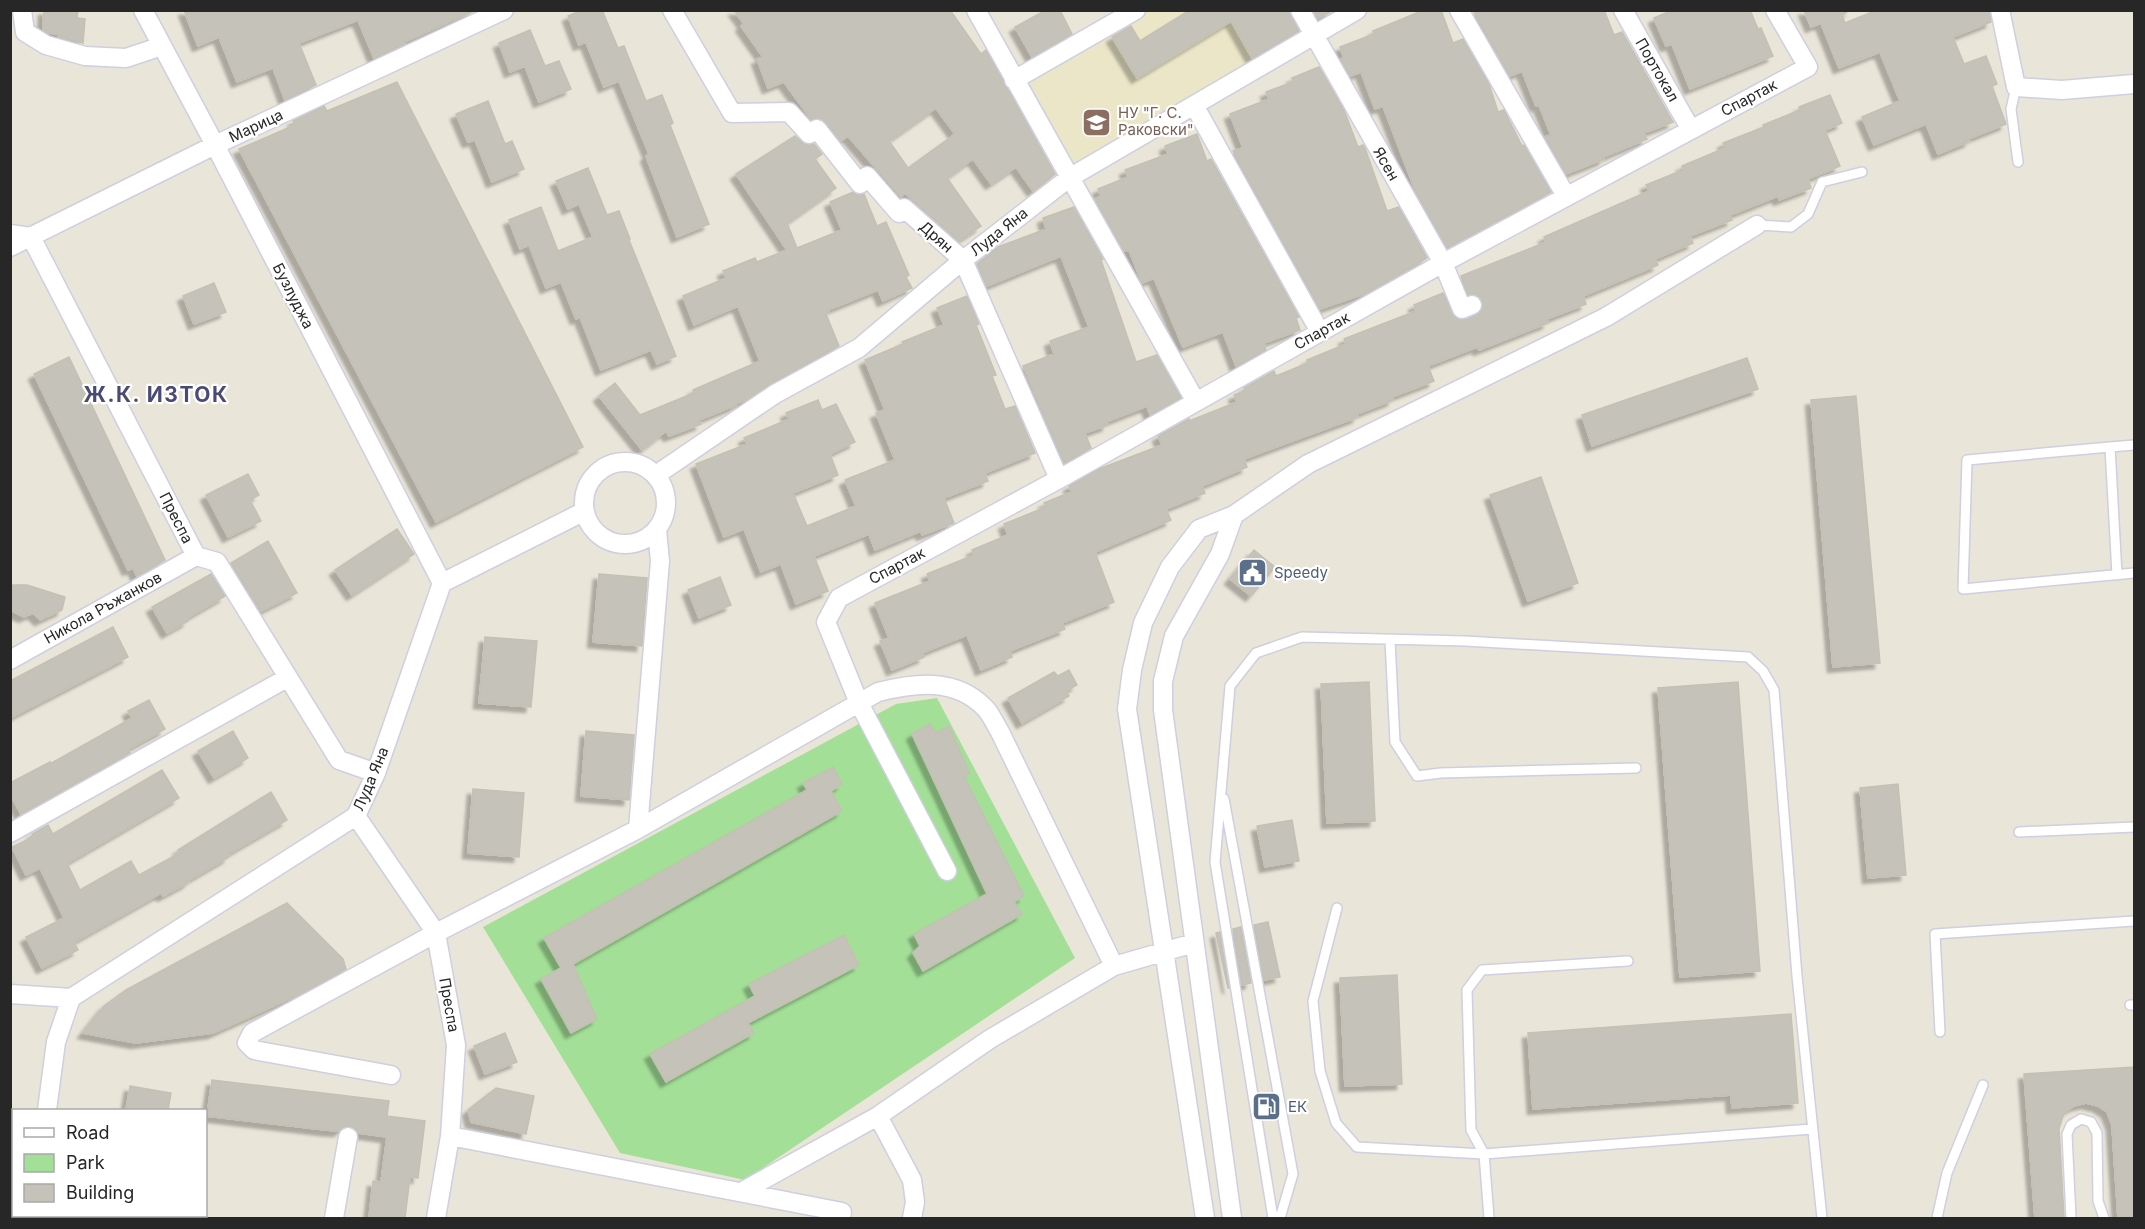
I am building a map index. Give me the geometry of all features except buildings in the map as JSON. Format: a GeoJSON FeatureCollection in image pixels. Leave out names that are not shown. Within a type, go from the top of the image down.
{"type":"FeatureCollection","features":[{"type":"Feature","properties":{"kind":"street"},"geometry":{"type":"LineString","coordinates":[[22,10],[25,32],[46,45],[85,56],[126,58],[162,46]]}},
{"type":"Feature","properties":{"kind":"street","name":"Бузлуджа"},"geometry":{"type":"LineString","coordinates":[[143,10],[442,583]]}},
{"type":"Feature","properties":{"kind":"street","name":"Марица"},"geometry":{"type":"LineString","coordinates":[[10,247],[215,145],[504,10]]}},
{"type":"Feature","properties":{"kind":"street","name":"Дрян"},"geometry":{"type":"LineString","coordinates":[[672,10],[732,113],[789,112],[809,134],[817,129],[860,184],[867,176],[899,213],[904,208],[963,260],[1059,479]]}},
{"type":"Feature","properties":{"kind":"street"},"geometry":{"type":"LineString","coordinates":[[976,10],[1196,402]]}},
{"type":"Feature","properties":{"kind":"street"},"geometry":{"type":"LineString","coordinates":[[1014,80],[1136,10]]}},
{"type":"Feature","properties":{"kind":"street","name":"Ясен"},"geometry":{"type":"LineString","coordinates":[[1300,10],[1443,263],[1462,309],[1472,305]]}},
{"type":"Feature","properties":{"kind":"street","name":"Луда Яна"},"geometry":{"type":"LineString","coordinates":[[656,475],[775,394],[859,348],[963,260],[1069,178],[1357,10]]}},
{"type":"Feature","properties":{"kind":"street"},"geometry":{"type":"LineString","coordinates":[[1458,10],[1566,196]]}},
{"type":"Feature","properties":{"kind":"street","name":"Портокал"},"geometry":{"type":"LineString","coordinates":[[1623,10],[1690,130]]}},
{"type":"Feature","properties":{"kind":"street","name":"Спартак"},"geometry":{"type":"LineString","coordinates":[[859,703],[826,622],[839,598],[1059,479],[1443,263],[1808,67],[1775,10]]}},
{"type":"Feature","properties":{"kind":"street"},"geometry":{"type":"LineString","coordinates":[[2000,10],[2016,87],[2062,90],[2134,84]]}},
{"type":"Feature","properties":{"kind":"street"},"geometry":{"type":"LineString","coordinates":[[1194,105],[1320,332]]}},
{"type":"Feature","properties":{"kind":"street"},"geometry":{"type":"LineString","coordinates":[[1205,1218],[1127,709],[1132,670],[1143,623],[1170,567],[1199,529],[1234,515],[1308,464],[1606,317],[1757,225]]}},
{"type":"Feature","properties":{"kind":"street"},"geometry":{"type":"LineString","coordinates":[[10,234],[32,237]]}},
{"type":"Feature","properties":{"kind":"street","name":"Преспа"},"geometry":{"type":"LineString","coordinates":[[32,237],[196,556],[217,562],[339,760],[376,773]]}},
{"type":"Feature","properties":{"kind":"street"},"geometry":{"type":"LineString","coordinates":[[616,461],[638,463],[656,475],[664,488],[667,502],[664,517],[657,530],[642,541],[623,545],[605,540],[591,529],[583,512],[584,490],[596,471],[616,461]]}},
{"type":"Feature","properties":{"kind":"street"},"geometry":{"type":"LineString","coordinates":[[442,583],[583,512]]}},
{"type":"Feature","properties":{"kind":"street"},"geometry":{"type":"LineString","coordinates":[[1232,1218],[1163,710],[1163,681],[1174,636],[1220,554],[1234,515]]}},
{"type":"Feature","properties":{"kind":"street"},"geometry":{"type":"LineString","coordinates":[[638,829],[660,561],[657,530]]}},
{"type":"Feature","properties":{"kind":"street","name":"Никола Ръжанков"},"geometry":{"type":"LineString","coordinates":[[10,660],[196,556]]}},
{"type":"Feature","properties":{"kind":"street","name":"Луда Яна"},"geometry":{"type":"LineString","coordinates":[[71,999],[356,816],[376,773],[442,583]]}},
{"type":"Feature","properties":{"kind":"street"},"geometry":{"type":"LineString","coordinates":[[10,833],[287,678]]}},
{"type":"Feature","properties":{"kind":"street"},"geometry":{"type":"LineString","coordinates":[[391,1075],[254,1050],[247,1043],[252,1033],[436,933],[638,829],[878,692],[908,684],[930,683],[966,693],[985,708],[1000,732],[1114,966]]}},
{"type":"Feature","properties":{"kind":"street"},"geometry":{"type":"LineString","coordinates":[[859,703],[947,871]]}},
{"type":"Feature","properties":{"kind":"street","name":"Преспа"},"geometry":{"type":"LineString","coordinates":[[356,816],[436,933],[456,1045],[450,1136],[436,1218]]}},
{"type":"Feature","properties":{"kind":"street"},"geometry":{"type":"LineString","coordinates":[[741,1192],[878,1116],[990,1039],[1114,966],[1194,943]]}},
{"type":"Feature","properties":{"kind":"street"},"geometry":{"type":"LineString","coordinates":[[10,994],[71,999],[56,1042],[47,1109]]}},
{"type":"Feature","properties":{"kind":"street"},"geometry":{"type":"LineString","coordinates":[[878,1116],[912,1180],[915,1202],[912,1218]]}},
{"type":"Feature","properties":{"kind":"street"},"geometry":{"type":"LineString","coordinates":[[450,1136],[842,1212],[841,1218]]}},
{"type":"Feature","properties":{"kind":"street"},"geometry":{"type":"LineString","coordinates":[[334,1218],[348,1137]]}},
{"type":"Feature","properties":{"kind":"lane"},"geometry":{"type":"LineString","coordinates":[[2016,87],[2011,110],[2018,162]]}},
{"type":"Feature","properties":{"kind":"lane"},"geometry":{"type":"LineString","coordinates":[[1757,225],[1791,226],[1808,214],[1822,182],[1862,172]]}},
{"type":"Feature","properties":{"kind":"lane"},"geometry":{"type":"LineString","coordinates":[[2134,445],[1967,460],[1963,589],[2134,573]]}},
{"type":"Feature","properties":{"kind":"lane"},"geometry":{"type":"LineString","coordinates":[[2110,447],[2117,575]]}},
{"type":"Feature","properties":{"kind":"lane"},"geometry":{"type":"LineString","coordinates":[[1273,1218],[1215,862],[1230,686],[1256,653],[1302,637],[1465,641],[1748,657],[1763,671],[1774,690],[1797,976],[1822,1218]]}},
{"type":"Feature","properties":{"kind":"lane"},"geometry":{"type":"LineString","coordinates":[[1390,639],[1395,742],[1417,776],[1441,773],[1636,768]]}},
{"type":"Feature","properties":{"kind":"lane"},"geometry":{"type":"LineString","coordinates":[[1221,785],[1293,1174],[1280,1218]]}},
{"type":"Feature","properties":{"kind":"lane"},"geometry":{"type":"LineString","coordinates":[[2019,832],[2134,827]]}},
{"type":"Feature","properties":{"kind":"lane"},"geometry":{"type":"LineString","coordinates":[[1337,908],[1313,1001],[1320,1071],[1335,1123],[1357,1147],[1484,1154],[1812,1130]]}},
{"type":"Feature","properties":{"kind":"lane"},"geometry":{"type":"LineString","coordinates":[[1940,1032],[1935,934],[2134,921]]}},
{"type":"Feature","properties":{"kind":"lane"},"geometry":{"type":"LineString","coordinates":[[1489,1218],[1484,1154],[1471,1130],[1467,990],[1482,970],[1628,961]]}},
{"type":"Feature","properties":{"kind":"lane"},"geometry":{"type":"LineString","coordinates":[[1937,1218],[1947,1173],[1983,1084]]}},
{"type":"Feature","properties":{"kind":"lane"},"geometry":{"type":"LineString","coordinates":[[2071,1218],[2067,1134],[2070,1125],[2081,1119],[2091,1122],[2097,1133],[2098,1201],[2104,1218]]}},
{"type":"Feature","properties":{"kind":"shaded area","name":"НУ \"Г. С. Раковски\""},"geometry":{"type":"Polygon","coordinates":[[[1147,11],[1289,11],[1301,31],[1074,163],[1026,81],[1147,11]]]}},
{"type":"Feature","properties":{"kind":"green space"},"geometry":{"type":"Polygon","coordinates":[[[937,698],[1075,958],[745,1180],[620,1153],[483,927],[896,704],[937,698]]]}},
{"type":"Feature","properties":{"kind":"place","name":"НУ \"Г. С. Раковски\""},"geometry":{"type":"Point","coordinates":[1097,122]}},
{"type":"Feature","properties":{"kind":"place","name":"Speedy"},"geometry":{"type":"Point","coordinates":[1253,573]}},
{"type":"Feature","properties":{"kind":"place","name":"ЕК"},"geometry":{"type":"Point","coordinates":[1267,1107]}},
{"type":"Feature","properties":{"kind":"district","name":"Ж.К. ИЗТОК"},"geometry":{"type":"Point","coordinates":[156,395]}}]}
